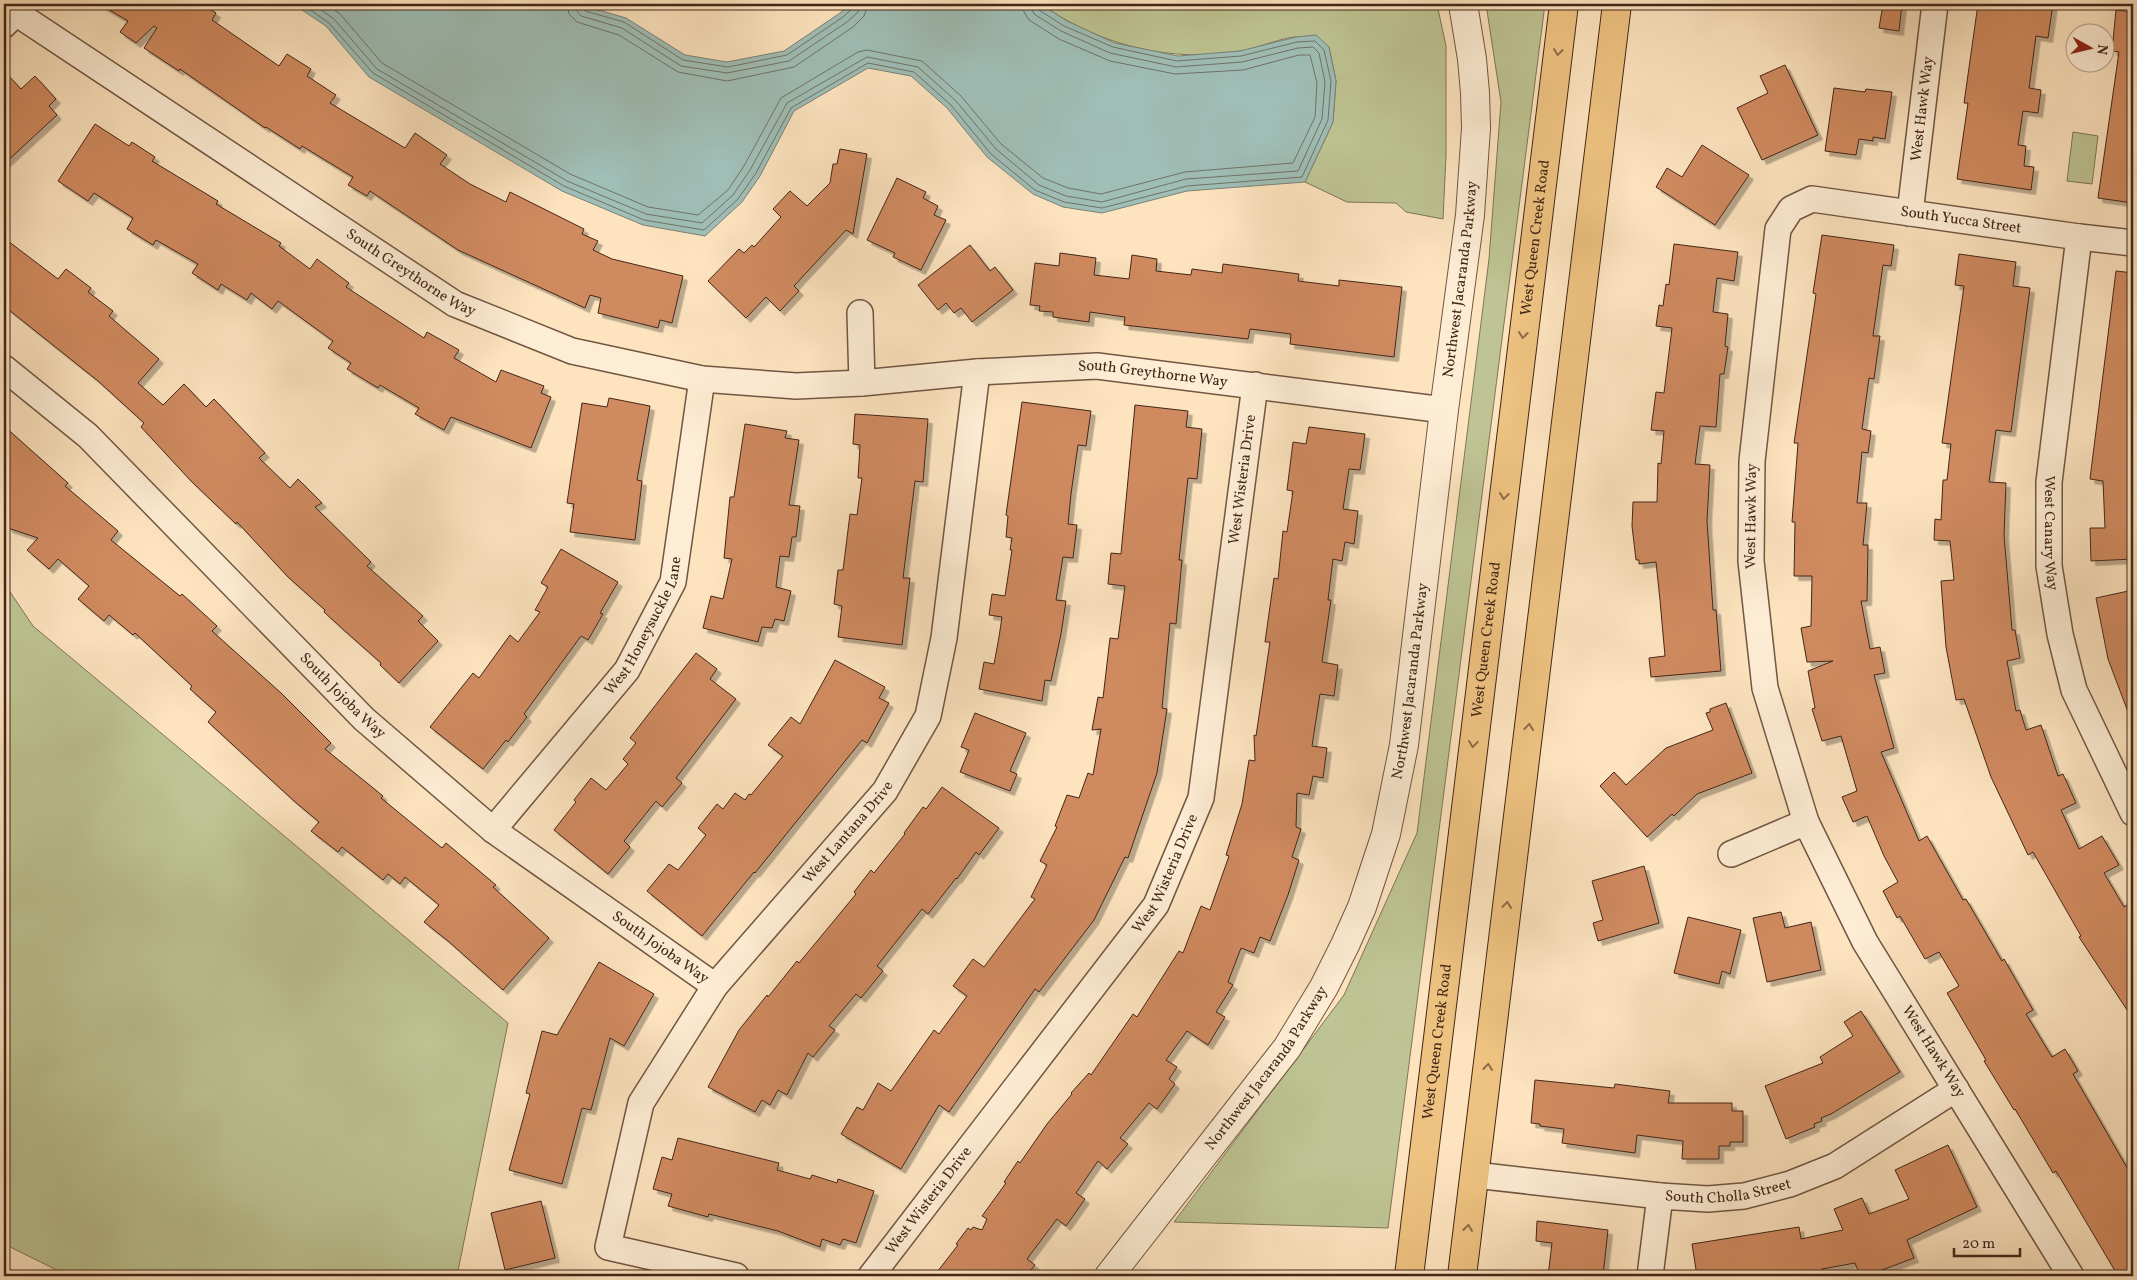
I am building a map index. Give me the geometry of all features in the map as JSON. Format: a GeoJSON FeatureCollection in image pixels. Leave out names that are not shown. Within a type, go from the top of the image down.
{"type":"FeatureCollection","features":[{"type":"Feature","properties":{"kind":"main road","name":"West Queen Creek Road"},"geometry":{"type":"LineString","coordinates":[[1409,1276],[1564,4]]}},
{"type":"Feature","properties":{"kind":"main road"},"geometry":{"type":"LineString","coordinates":[[1462,1276],[1617,4]]}},
{"type":"Feature","properties":{"kind":"street","name":"Northwest Jacaranda Parkway"},"geometry":{"type":"LineString","coordinates":[[1109,1276],[1287,1048],[1324,987],[1362,907],[1386,834],[1404,745],[1444,410],[1470,215],[1476,128],[1472,59],[1463,4]]}},
{"type":"Feature","properties":{"kind":"street","name":"West Hawk Way"},"geometry":{"type":"LineString","coordinates":[[1910,213],[1935,4]]}},
{"type":"Feature","properties":{"kind":"street","name":"South Greythorne Way"},"geometry":{"type":"LineString","coordinates":[[10,19],[455,304],[572,351],[702,379],[796,386],[862,383],[977,372],[1097,366],[1444,410]]}},
{"type":"Feature","properties":{"kind":"street","name":"South Yucca Street"},"geometry":{"type":"LineString","coordinates":[[1791,209],[1812,199],[2078,237],[2133,243]]}},
{"type":"Feature","properties":{"kind":"street","name":"West Hawk Way"},"geometry":{"type":"LineString","coordinates":[[1791,209],[1778,229],[1752,461],[1751,561],[1765,688],[1806,822],[1864,942],[2071,1276]]}},
{"type":"Feature","properties":{"kind":"street","name":"West Canary Way"},"geometry":{"type":"LineString","coordinates":[[2078,237],[2049,482],[2049,566],[2060,634],[2074,690],[2133,813]]}},
{"type":"Feature","properties":{"kind":"street"},"geometry":{"type":"LineString","coordinates":[[860,313],[862,383]]}},
{"type":"Feature","properties":{"kind":"street","name":"South Jojoba Way"},"geometry":{"type":"LineString","coordinates":[[4,368],[88,436],[364,719],[493,830],[715,986]]}},
{"type":"Feature","properties":{"kind":"street","name":"West Lantana Drive"},"geometry":{"type":"LineString","coordinates":[[736,1276],[608,1247],[641,1103],[715,986],[885,791],[928,716],[944,638],[977,372]]}},
{"type":"Feature","properties":{"kind":"street","name":"West Honeysuckle Lane"},"geometry":{"type":"LineString","coordinates":[[493,830],[626,670],[673,582],[702,379]]}},
{"type":"Feature","properties":{"kind":"street","name":"West Wisteria Drive"},"geometry":{"type":"LineString","coordinates":[[871,1276],[1156,905],[1201,798],[1255,385]]}},
{"type":"Feature","properties":{"kind":"street"},"geometry":{"type":"LineString","coordinates":[[1731,854],[1806,822]]}},
{"type":"Feature","properties":{"kind":"street","name":"South Cholla Street"},"geometry":{"type":"LineString","coordinates":[[1474,1175],[1660,1196],[1708,1199],[1744,1196],[1790,1184],[1835,1166],[1956,1089]]}},
{"type":"Feature","properties":{"kind":"street"},"geometry":{"type":"LineString","coordinates":[[1650,1276],[1660,1196]]}},
{"type":"Feature","properties":{"kind":"green space"},"geometry":{"type":"Polygon","coordinates":[[[1046,4],[1437,4],[1446,46],[1446,156],[1443,219],[1406,212],[1396,203],[1347,202],[1305,182],[1333,122],[1336,81],[1329,47],[1308,39],[1296,37],[1241,51],[1189,55],[1164,53],[1138,48],[1090,32],[1067,21],[1045,7],[1046,4]]]}},
{"type":"Feature","properties":{"kind":"green space"},"geometry":{"type":"Polygon","coordinates":[[[1486,4],[1545,4],[1388,1228],[1174,1222],[1344,995],[1417,833],[1489,259],[1501,102],[1486,4]]]}},
{"type":"Feature","properties":{"kind":"green space"},"geometry":{"type":"Polygon","coordinates":[[[2073,132],[2098,136],[2092,184],[2067,181],[2073,132]]]}},
{"type":"Feature","properties":{"kind":"green space"},"geometry":{"type":"Polygon","coordinates":[[[4,583],[33,626],[508,1023],[457,1276],[69,1276],[4,1244],[4,583]]]}},
{"type":"Feature","properties":{"kind":"water"},"geometry":{"type":"Polygon","coordinates":[[[293,4],[578,4],[626,18],[685,55],[727,62],[784,51],[851,4],[1034,4],[1045,7],[1067,21],[1115,43],[1178,56],[1240,51],[1296,37],[1316,35],[1329,47],[1336,81],[1333,122],[1305,182],[1187,191],[1102,213],[1063,207],[1033,194],[987,157],[947,108],[911,76],[868,68],[794,111],[760,176],[742,202],[705,236],[643,225],[562,191],[369,77],[326,26],[293,4]]]}},
{"type":"Feature","properties":{"kind":"building"},"geometry":{"type":"Polygon","coordinates":[[[99,4],[203,4],[216,13],[212,20],[279,66],[287,54],[311,69],[307,76],[336,95],[330,103],[405,148],[415,133],[447,155],[440,164],[470,184],[506,202],[510,192],[584,229],[582,234],[598,241],[593,250],[612,259],[683,276],[672,323],[660,320],[658,328],[598,313],[601,298],[590,295],[585,308],[458,250],[370,191],[367,196],[348,185],[353,177],[302,146],[300,149],[265,128],[180,69],[179,71],[144,48],[157,28],[154,26],[136,43],[120,32],[128,21],[99,4]]]}},
{"type":"Feature","properties":{"kind":"building"},"geometry":{"type":"Polygon","coordinates":[[[1883,4],[1902,4],[1899,31],[1879,28],[1883,4]]]}},
{"type":"Feature","properties":{"kind":"building"},"geometry":{"type":"Polygon","coordinates":[[[1978,4],[2053,4],[2048,38],[2036,36],[2029,88],[2041,90],[2038,113],[2023,111],[2018,145],[2026,146],[2024,166],[2034,167],[2031,190],[1957,179],[1968,103],[1964,103],[1978,4]]]}},
{"type":"Feature","properties":{"kind":"building"},"geometry":{"type":"Polygon","coordinates":[[[2116,10],[2133,12],[2133,203],[2098,198],[2119,52],[2114,51],[2116,10]]]}},
{"type":"Feature","properties":{"kind":"building"},"geometry":{"type":"Polygon","coordinates":[[[1785,65],[1818,135],[1762,160],[1737,108],[1768,93],[1760,76],[1785,65]]]}},
{"type":"Feature","properties":{"kind":"building"},"geometry":{"type":"Polygon","coordinates":[[[4,71],[21,89],[35,76],[56,99],[49,106],[57,115],[4,164],[4,71]]]}},
{"type":"Feature","properties":{"kind":"building"},"geometry":{"type":"Polygon","coordinates":[[[1834,88],[1865,92],[1866,89],[1892,92],[1885,139],[1873,137],[1873,141],[1859,139],[1856,155],[1825,151],[1834,88]]]}},
{"type":"Feature","properties":{"kind":"building"},"geometry":{"type":"Polygon","coordinates":[[[95,124],[129,146],[132,142],[155,157],[152,161],[218,201],[216,204],[281,243],[279,246],[310,269],[317,259],[349,283],[346,287],[424,338],[427,332],[459,350],[454,358],[496,382],[501,370],[544,386],[541,393],[551,397],[531,448],[451,417],[444,430],[415,414],[419,408],[380,385],[378,388],[347,369],[351,363],[328,348],[333,341],[278,301],[272,309],[251,293],[247,300],[221,284],[218,290],[192,273],[198,264],[156,240],[153,245],[127,229],[133,218],[94,193],[88,201],[58,181],[95,124]]]}},
{"type":"Feature","properties":{"kind":"building"},"geometry":{"type":"Polygon","coordinates":[[[1702,145],[1749,175],[1715,225],[1656,187],[1667,168],[1682,177],[1702,145]]]}},
{"type":"Feature","properties":{"kind":"building"},"geometry":{"type":"Polygon","coordinates":[[[840,149],[867,154],[853,234],[846,230],[794,286],[799,291],[780,311],[766,297],[746,318],[708,281],[739,249],[744,253],[752,245],[754,247],[781,217],[773,209],[790,191],[807,206],[830,183],[833,164],[837,164],[840,149]]]}},
{"type":"Feature","properties":{"kind":"building"},"geometry":{"type":"Polygon","coordinates":[[[897,178],[926,192],[923,198],[938,206],[934,215],[946,220],[921,270],[893,257],[895,253],[867,240],[897,178]]]}},
{"type":"Feature","properties":{"kind":"building"},"geometry":{"type":"Polygon","coordinates":[[[1822,235],[1894,245],[1891,266],[1883,265],[1873,336],[1880,336],[1874,379],[1869,378],[1862,429],[1871,431],[1868,453],[1862,452],[1857,503],[1867,503],[1863,545],[1868,545],[1867,601],[1861,601],[1870,649],[1880,647],[1885,673],[1874,675],[1894,748],[1881,752],[1919,841],[1927,836],[1963,900],[1966,899],[2002,961],[2004,959],[2033,1010],[2026,1014],[2052,1057],[2065,1049],[2078,1071],[2073,1074],[2133,1178],[2133,1276],[2118,1276],[2056,1171],[2053,1173],[1984,1061],[1986,1060],[1947,993],[1959,986],[1939,952],[1925,959],[1900,916],[1897,918],[1883,891],[1898,882],[1884,856],[1867,816],[1853,822],[1842,797],[1857,791],[1841,736],[1822,741],[1812,709],[1815,708],[1808,671],[1833,661],[1807,662],[1801,628],[1811,626],[1812,576],[1794,576],[1795,522],[1792,522],[1798,443],[1794,443],[1816,294],[1813,293],[1822,235]]]}},
{"type":"Feature","properties":{"kind":"building"},"geometry":{"type":"Polygon","coordinates":[[[4,238],[58,279],[66,269],[91,288],[88,292],[113,311],[109,316],[159,359],[138,383],[163,405],[184,384],[206,407],[214,399],[265,453],[259,458],[290,488],[298,479],[322,503],[315,507],[371,562],[367,566],[423,616],[418,621],[438,641],[399,683],[380,665],[381,663],[288,577],[237,522],[236,524],[191,481],[141,427],[144,423],[98,381],[4,306],[4,238]]]}},
{"type":"Feature","properties":{"kind":"building"},"geometry":{"type":"Polygon","coordinates":[[[1674,244],[1738,252],[1734,281],[1717,278],[1713,312],[1728,314],[1725,346],[1728,347],[1724,374],[1720,374],[1716,427],[1700,426],[1695,464],[1710,465],[1707,521],[1713,610],[1716,610],[1721,671],[1651,677],[1649,658],[1665,656],[1660,600],[1656,562],[1639,564],[1639,560],[1636,560],[1632,526],[1633,502],[1657,502],[1658,463],[1661,464],[1664,431],[1651,430],[1656,392],[1664,393],[1672,328],[1656,326],[1659,305],[1663,306],[1666,284],[1669,285],[1674,244]]]}},
{"type":"Feature","properties":{"kind":"building"},"geometry":{"type":"Polygon","coordinates":[[[970,245],[990,271],[995,267],[1013,290],[972,322],[961,308],[954,313],[946,303],[938,310],[918,285],[970,245]]]}},
{"type":"Feature","properties":{"kind":"building"},"geometry":{"type":"Polygon","coordinates":[[[1060,253],[1096,258],[1094,275],[1129,279],[1132,255],[1157,259],[1156,271],[1191,275],[1192,269],[1222,273],[1223,264],[1299,274],[1298,281],[1339,286],[1339,280],[1402,287],[1394,357],[1290,344],[1291,334],[1250,329],[1248,339],[1124,325],[1125,317],[1090,312],[1089,322],[1053,317],[1053,312],[1039,311],[1040,306],[1030,305],[1035,263],[1059,266],[1060,253]]]}},
{"type":"Feature","properties":{"kind":"building"},"geometry":{"type":"Polygon","coordinates":[[[1959,254],[2016,262],[2013,286],[2030,288],[2011,432],[1996,430],[1989,482],[2006,483],[2004,535],[2012,630],[2015,630],[2020,658],[2007,661],[2016,711],[2020,710],[2026,730],[2041,725],[2058,776],[2063,774],[2076,803],[2061,810],[2079,849],[2102,836],[2119,865],[2104,873],[2124,907],[2133,901],[2133,1019],[2079,937],[2081,936],[2033,852],[2028,855],[1991,777],[1964,699],[1956,700],[1946,647],[1941,581],[1954,580],[1950,541],[1934,540],[1935,519],[1941,520],[1943,480],[1947,480],[1951,444],[1942,443],[1964,286],[1955,285],[1959,254]]]}},
{"type":"Feature","properties":{"kind":"building"},"geometry":{"type":"Polygon","coordinates":[[[2116,271],[2133,273],[2133,559],[2091,561],[2090,528],[2105,528],[2103,481],[2090,479],[2116,271]]]}},
{"type":"Feature","properties":{"kind":"building"},"geometry":{"type":"Polygon","coordinates":[[[609,398],[650,406],[637,480],[642,481],[635,540],[570,532],[574,504],[567,503],[582,403],[607,407],[609,398]]]}},
{"type":"Feature","properties":{"kind":"building"},"geometry":{"type":"Polygon","coordinates":[[[1022,402],[1091,411],[1086,446],[1078,445],[1071,494],[1068,524],[1077,525],[1073,558],[1063,557],[1056,600],[1066,601],[1061,634],[1051,681],[1045,680],[1042,701],[979,689],[984,662],[994,664],[1002,617],[989,615],[992,594],[1005,596],[1012,550],[1010,550],[1012,538],[1006,537],[1008,516],[1006,515],[1022,402]]]}},
{"type":"Feature","properties":{"kind":"building"},"geometry":{"type":"Polygon","coordinates":[[[1135,405],[1188,411],[1186,427],[1202,429],[1197,479],[1188,478],[1179,560],[1182,560],[1176,624],[1170,623],[1162,708],[1167,709],[1157,773],[1128,858],[1125,857],[1094,920],[1039,992],[1035,989],[949,1112],[939,1105],[901,1169],[841,1134],[857,1107],[863,1110],[878,1083],[891,1091],[934,1030],[939,1034],[967,996],[953,986],[973,959],[984,967],[1035,899],[1031,897],[1047,865],[1040,861],[1057,827],[1055,826],[1067,795],[1079,798],[1088,773],[1093,775],[1101,729],[1092,730],[1098,697],[1103,698],[1110,638],[1118,639],[1125,586],[1108,584],[1111,553],[1121,554],[1135,405]]]}},
{"type":"Feature","properties":{"kind":"building"},"geometry":{"type":"Polygon","coordinates":[[[855,414],[928,419],[923,482],[915,481],[903,578],[910,578],[902,645],[838,637],[842,606],[834,604],[838,570],[843,570],[850,514],[857,515],[862,478],[858,478],[860,445],[853,444],[855,414]]]}},
{"type":"Feature","properties":{"kind":"building"},"geometry":{"type":"Polygon","coordinates":[[[745,424],[787,431],[785,438],[799,440],[789,505],[800,506],[796,537],[792,537],[789,557],[780,556],[776,587],[791,591],[784,621],[775,619],[772,628],[762,627],[758,642],[703,628],[711,596],[723,599],[732,559],[724,558],[730,497],[734,497],[745,424]]]}},
{"type":"Feature","properties":{"kind":"building"},"geometry":{"type":"Polygon","coordinates":[[[4,426],[68,483],[65,486],[118,531],[111,540],[180,596],[182,594],[217,626],[212,631],[281,693],[331,743],[325,749],[383,796],[381,798],[442,848],[446,843],[496,885],[493,887],[549,938],[503,990],[424,922],[439,905],[405,877],[400,884],[388,874],[383,880],[342,847],[338,852],[311,831],[319,822],[208,722],[216,712],[190,689],[192,686],[135,633],[133,635],[109,615],[104,621],[78,599],[89,586],[58,559],[49,569],[27,550],[38,538],[8,528],[4,517],[4,426]]]}},
{"type":"Feature","properties":{"kind":"building"},"geometry":{"type":"Polygon","coordinates":[[[1309,427],[1365,434],[1360,470],[1349,469],[1343,509],[1358,511],[1354,544],[1345,542],[1342,561],[1333,559],[1328,600],[1331,600],[1322,662],[1338,665],[1334,696],[1320,694],[1312,746],[1327,748],[1323,778],[1313,776],[1309,795],[1297,793],[1296,827],[1301,829],[1292,857],[1299,860],[1270,941],[1260,937],[1254,953],[1241,948],[1228,982],[1233,985],[1216,1012],[1225,1017],[1208,1045],[1187,1031],[1166,1060],[1177,1067],[1169,1079],[1175,1084],[1157,1109],[1149,1103],[1120,1138],[1128,1144],[1107,1169],[1098,1161],[1076,1193],[1085,1199],[1066,1226],[1057,1219],[1027,1259],[1035,1265],[1026,1276],[934,1276],[958,1245],[956,1244],[968,1228],[971,1230],[973,1227],[982,1230],[987,1219],[982,1216],[1006,1183],[1004,1182],[1018,1161],[1020,1163],[1071,1093],[1089,1073],[1091,1075],[1133,1014],[1137,1017],[1179,951],[1183,953],[1201,906],[1210,910],[1229,856],[1226,855],[1242,804],[1249,760],[1255,761],[1254,735],[1256,736],[1270,642],[1265,642],[1274,578],[1278,579],[1283,531],[1287,532],[1293,491],[1287,490],[1293,442],[1306,444],[1309,427]]]}},
{"type":"Feature","properties":{"kind":"building"},"geometry":{"type":"Polygon","coordinates":[[[561,549],[618,582],[600,613],[603,614],[588,640],[581,636],[524,714],[527,717],[508,742],[506,740],[483,769],[430,727],[473,673],[479,678],[510,635],[518,642],[540,612],[535,610],[548,587],[541,583],[561,549]]]}},
{"type":"Feature","properties":{"kind":"building"},"geometry":{"type":"Polygon","coordinates":[[[2133,590],[2133,720],[2131,720],[2108,659],[2096,598],[2133,590]]]}},
{"type":"Feature","properties":{"kind":"building"},"geometry":{"type":"Polygon","coordinates":[[[696,653],[717,669],[710,679],[736,699],[676,778],[682,783],[662,807],[656,801],[624,841],[630,847],[608,874],[554,830],[576,802],[574,800],[591,778],[606,790],[628,764],[623,759],[636,743],[630,738],[696,653]]]}},
{"type":"Feature","properties":{"kind":"building"},"geometry":{"type":"Polygon","coordinates":[[[835,660],[885,687],[879,698],[889,703],[867,743],[862,740],[702,936],[647,891],[669,864],[678,870],[706,835],[698,828],[717,804],[723,809],[735,793],[745,800],[783,756],[768,745],[791,717],[800,724],[835,660]]]}},
{"type":"Feature","properties":{"kind":"building"},"geometry":{"type":"Polygon","coordinates":[[[1726,703],[1752,773],[1697,794],[1674,816],[1672,814],[1647,837],[1600,786],[1614,772],[1626,785],[1666,748],[1713,730],[1706,713],[1710,712],[1710,709],[1726,703]]]}},
{"type":"Feature","properties":{"kind":"building"},"geometry":{"type":"Polygon","coordinates":[[[975,713],[1026,733],[1010,771],[1017,774],[1010,791],[960,772],[969,750],[961,747],[975,713]]]}},
{"type":"Feature","properties":{"kind":"building"},"geometry":{"type":"Polygon","coordinates":[[[942,787],[999,828],[979,855],[976,852],[957,879],[928,914],[922,909],[877,966],[883,971],[861,998],[856,994],[829,1026],[835,1030],[813,1057],[808,1053],[787,1095],[778,1090],[770,1105],[762,1100],[755,1112],[708,1087],[739,1030],[797,961],[799,963],[856,894],[854,892],[871,870],[874,873],[905,834],[923,807],[926,809],[942,787]]]}},
{"type":"Feature","properties":{"kind":"building"},"geometry":{"type":"Polygon","coordinates":[[[1644,866],[1659,923],[1598,941],[1593,923],[1603,920],[1592,881],[1644,866]]]}},
{"type":"Feature","properties":{"kind":"building"},"geometry":{"type":"Polygon","coordinates":[[[1781,912],[1785,928],[1811,922],[1821,970],[1767,982],[1753,918],[1781,912]]]}},
{"type":"Feature","properties":{"kind":"building"},"geometry":{"type":"Polygon","coordinates":[[[1688,917],[1741,930],[1730,974],[1722,971],[1719,984],[1674,973],[1688,917]]]}},
{"type":"Feature","properties":{"kind":"building"},"geometry":{"type":"Polygon","coordinates":[[[599,962],[654,994],[624,1046],[610,1038],[591,1110],[582,1108],[562,1184],[509,1170],[530,1094],[526,1093],[542,1031],[557,1035],[599,962]]]}},
{"type":"Feature","properties":{"kind":"building"},"geometry":{"type":"Polygon","coordinates":[[[1861,1011],[1900,1072],[1831,1114],[1821,1118],[1822,1121],[1814,1124],[1815,1127],[1786,1139],[1765,1086],[1823,1063],[1820,1057],[1853,1036],[1844,1022],[1861,1011]]]}},
{"type":"Feature","properties":{"kind":"building"},"geometry":{"type":"Polygon","coordinates":[[[1535,1080],[1614,1088],[1615,1084],[1670,1091],[1668,1103],[1732,1103],[1732,1111],[1743,1111],[1743,1142],[1730,1142],[1730,1146],[1719,1146],[1719,1159],[1682,1159],[1683,1141],[1637,1135],[1635,1153],[1562,1143],[1564,1129],[1531,1123],[1535,1080]]]}},
{"type":"Feature","properties":{"kind":"building"},"geometry":{"type":"Polygon","coordinates":[[[678,1138],[779,1163],[777,1170],[810,1179],[812,1175],[837,1183],[838,1179],[874,1191],[856,1243],[843,1239],[840,1245],[822,1239],[820,1247],[778,1231],[709,1214],[708,1217],[668,1206],[672,1194],[653,1189],[662,1157],[672,1160],[678,1138]]]}},
{"type":"Feature","properties":{"kind":"building"},"geometry":{"type":"Polygon","coordinates":[[[1948,1145],[1977,1207],[1907,1240],[1914,1258],[1866,1276],[1860,1276],[1855,1263],[1822,1269],[1823,1276],[1697,1276],[1692,1244],[1799,1227],[1801,1239],[1843,1230],[1834,1209],[1862,1198],[1869,1214],[1909,1199],[1895,1170],[1948,1145]]]}},
{"type":"Feature","properties":{"kind":"building"},"geometry":{"type":"Polygon","coordinates":[[[541,1201],[555,1258],[505,1270],[491,1213],[541,1201]]]}},
{"type":"Feature","properties":{"kind":"building"},"geometry":{"type":"Polygon","coordinates":[[[1537,1221],[1608,1230],[1603,1276],[1548,1276],[1552,1243],[1536,1241],[1537,1221]]]}}]}
